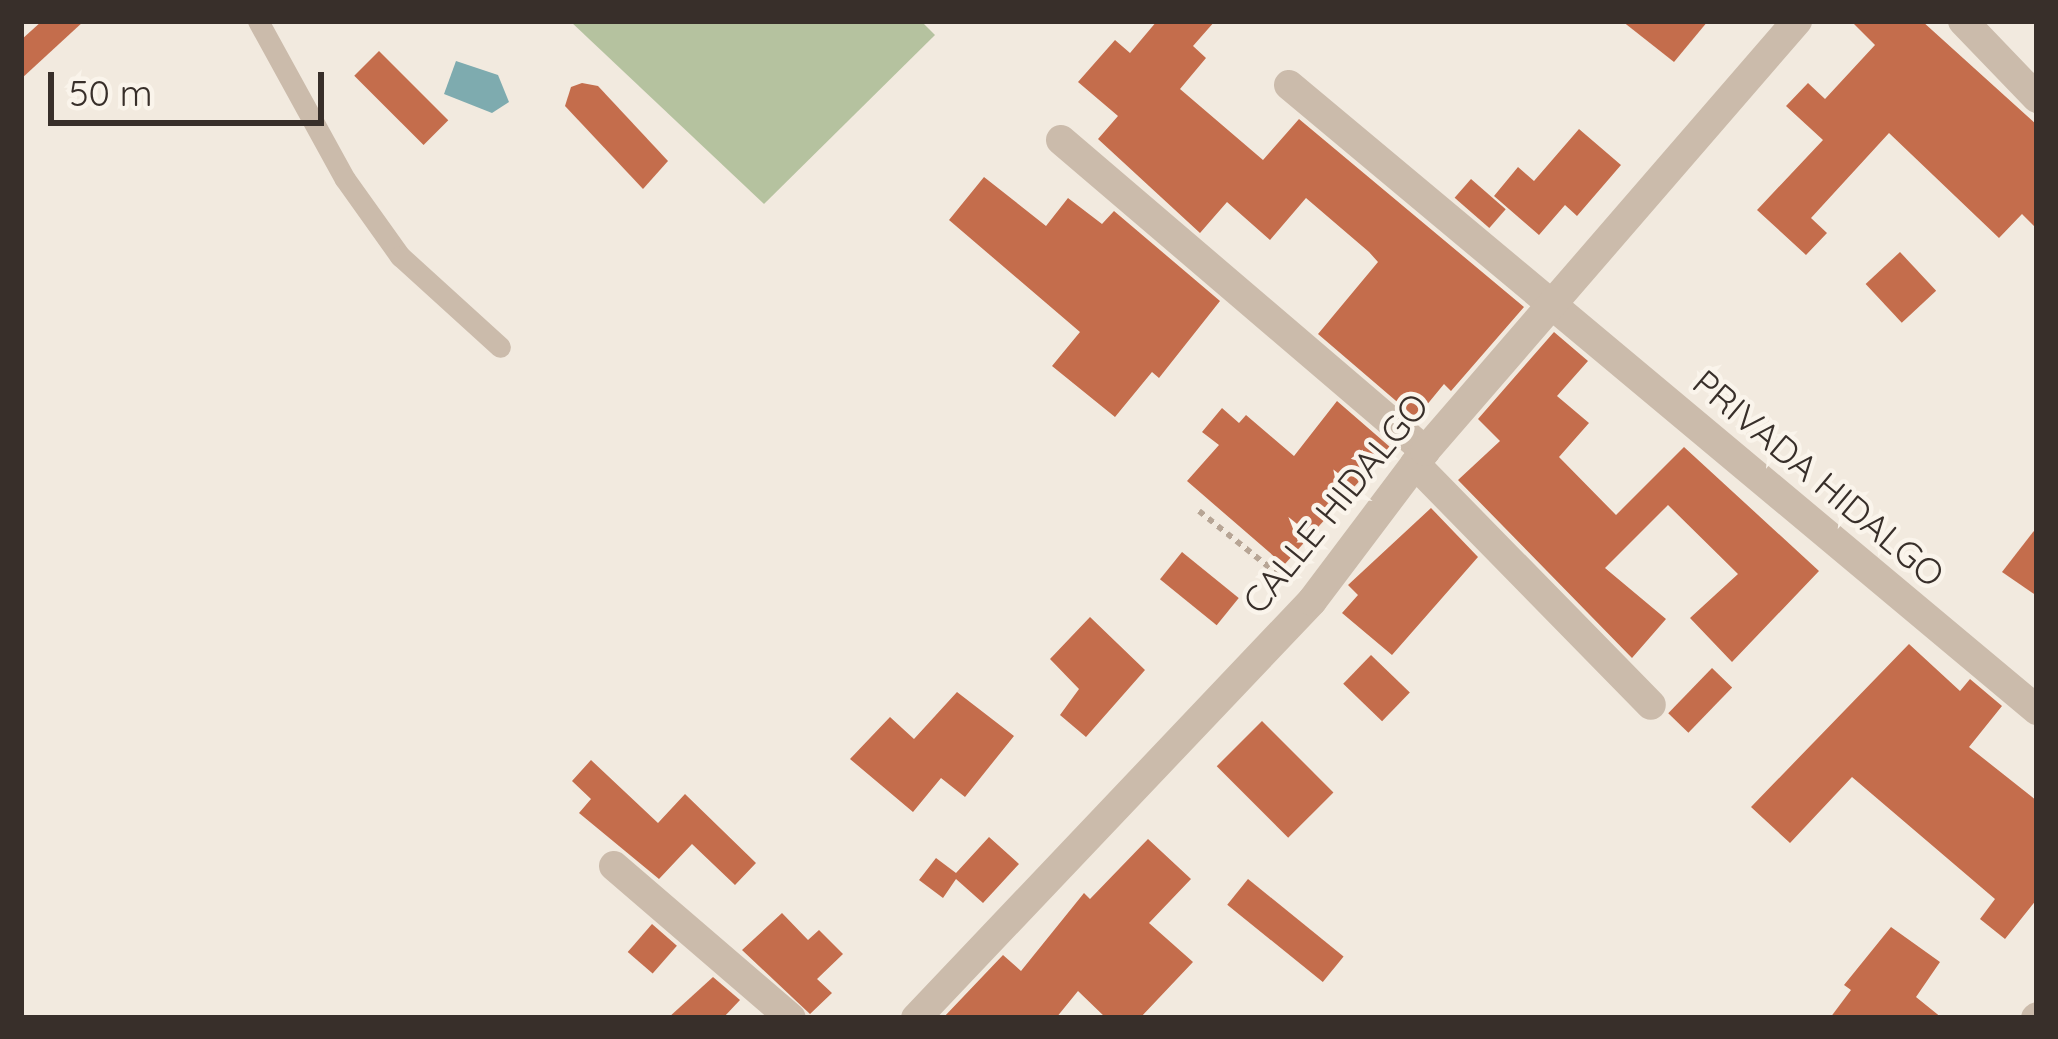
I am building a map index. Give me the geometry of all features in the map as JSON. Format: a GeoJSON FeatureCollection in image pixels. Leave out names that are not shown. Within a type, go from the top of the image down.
{"type":"FeatureCollection","features":[{"type":"Feature","properties":{"kind":"street","name":"CALLE HIDALGO"},"geometry":{"type":"LineString","coordinates":[[916,1018],[1312,601],[1420,458],[1797,21]]}},
{"type":"Feature","properties":{"kind":"street"},"geometry":{"type":"LineString","coordinates":[[1963,21],[2037,98]]}},
{"type":"Feature","properties":{"kind":"street","name":"PRIVADA HIDALGO"},"geometry":{"type":"LineString","coordinates":[[1288,85],[2037,710]]}},
{"type":"Feature","properties":{"kind":"street"},"geometry":{"type":"LineString","coordinates":[[1061,140],[1420,458],[1652,705]]}},
{"type":"Feature","properties":{"kind":"street"},"geometry":{"type":"LineString","coordinates":[[614,866],[791,1018]]}},
{"type":"Feature","properties":{"kind":"lane"},"geometry":{"type":"LineString","coordinates":[[258,21],[345,179],[400,256],[500,347]]}},
{"type":"Feature","properties":{"kind":"path"},"geometry":{"type":"LineString","coordinates":[[1199,511],[1312,601]]}},
{"type":"Feature","properties":{"kind":"green space"},"geometry":{"type":"Polygon","coordinates":[[[570,21],[921,21],[935,35],[764,204],[570,21]]]}},
{"type":"Feature","properties":{"kind":"water"},"geometry":{"type":"Polygon","coordinates":[[[456,61],[498,75],[509,102],[492,113],[444,94],[456,61]]]}},
{"type":"Feature","properties":{"kind":"building"},"geometry":{"type":"Polygon","coordinates":[[[42,21],[84,21],[21,79],[21,40],[42,21]]]}},
{"type":"Feature","properties":{"kind":"building"},"geometry":{"type":"Polygon","coordinates":[[[1157,21],[1215,21],[1193,46],[1206,58],[1180,89],[1263,160],[1299,119],[1524,307],[1451,391],[1444,384],[1416,418],[1318,334],[1378,262],[1369,252],[1306,198],[1270,240],[1227,202],[1200,233],[1098,139],[1118,116],[1078,82],[1115,40],[1130,53],[1157,21]]]}},
{"type":"Feature","properties":{"kind":"building"},"geometry":{"type":"Polygon","coordinates":[[[1622,21],[1708,21],[1674,62],[1622,21]]]}},
{"type":"Feature","properties":{"kind":"building"},"geometry":{"type":"Polygon","coordinates":[[[1851,21],[1922,21],[2037,125],[2037,229],[2022,214],[1999,238],[1889,133],[1811,218],[1827,233],[1806,255],[1757,210],[1823,140],[1786,106],[1808,83],[1825,99],[1875,45],[1851,21]]]}},
{"type":"Feature","properties":{"kind":"building"},"geometry":{"type":"Polygon","coordinates":[[[379,51],[448,120],[424,145],[354,76],[379,51]]]}},
{"type":"Feature","properties":{"kind":"building"},"geometry":{"type":"Polygon","coordinates":[[[598,86],[668,161],[643,189],[565,106],[571,87],[598,86]]]}},
{"type":"Feature","properties":{"kind":"building"},"geometry":{"type":"Polygon","coordinates":[[[1579,129],[1621,165],[1577,216],[1565,205],[1539,235],[1494,196],[1518,167],[1534,181],[1579,129]]]}},
{"type":"Feature","properties":{"kind":"building"},"geometry":{"type":"Polygon","coordinates":[[[984,177],[1046,226],[1068,198],[1102,224],[1114,211],[1220,301],[1159,378],[1152,372],[1115,417],[1052,366],[1080,332],[949,220],[984,177]]]}},
{"type":"Feature","properties":{"kind":"building"},"geometry":{"type":"Polygon","coordinates":[[[1471,179],[1506,209],[1489,228],[1455,198],[1471,179]]]}},
{"type":"Feature","properties":{"kind":"building"},"geometry":{"type":"Polygon","coordinates":[[[1900,252],[1936,291],[1902,323],[1866,284],[1900,252]]]}},
{"type":"Feature","properties":{"kind":"building"},"geometry":{"type":"Polygon","coordinates":[[[1554,332],[1588,361],[1557,396],[1589,423],[1559,457],[1616,515],[1684,447],[1819,571],[1732,662],[1690,618],[1738,574],[1668,505],[1605,568],[1666,619],[1632,658],[1458,480],[1500,441],[1478,419],[1554,332]]]}},
{"type":"Feature","properties":{"kind":"building"},"geometry":{"type":"Polygon","coordinates":[[[1337,401],[1390,447],[1284,565],[1187,481],[1219,445],[1202,432],[1222,408],[1239,423],[1246,415],[1294,456],[1337,401]]]}},
{"type":"Feature","properties":{"kind":"building"},"geometry":{"type":"Polygon","coordinates":[[[1431,508],[1478,557],[1392,655],[1342,613],[1358,595],[1348,585],[1431,508]]]}},
{"type":"Feature","properties":{"kind":"building"},"geometry":{"type":"Polygon","coordinates":[[[2037,527],[2037,596],[2002,572],[2037,527]]]}},
{"type":"Feature","properties":{"kind":"building"},"geometry":{"type":"Polygon","coordinates":[[[1182,552],[1239,598],[1217,625],[1160,579],[1182,552]]]}},
{"type":"Feature","properties":{"kind":"building"},"geometry":{"type":"Polygon","coordinates":[[[1090,617],[1145,670],[1086,737],[1060,715],[1079,689],[1050,659],[1090,617]]]}},
{"type":"Feature","properties":{"kind":"building"},"geometry":{"type":"Polygon","coordinates":[[[1909,644],[1960,691],[1970,679],[2002,706],[1969,747],[2037,801],[2037,899],[2005,939],[1980,919],[1995,899],[1852,777],[1790,843],[1751,807],[1909,644]]]}},
{"type":"Feature","properties":{"kind":"building"},"geometry":{"type":"Polygon","coordinates":[[[1371,655],[1410,693],[1382,721],[1343,684],[1371,655]]]}},
{"type":"Feature","properties":{"kind":"building"},"geometry":{"type":"Polygon","coordinates":[[[1712,668],[1732,687],[1688,733],[1668,713],[1712,668]]]}},
{"type":"Feature","properties":{"kind":"building"},"geometry":{"type":"Polygon","coordinates":[[[957,692],[1014,736],[965,797],[941,778],[913,812],[850,759],[890,717],[914,739],[957,692]]]}},
{"type":"Feature","properties":{"kind":"building"},"geometry":{"type":"Polygon","coordinates":[[[1262,721],[1333,792],[1288,838],[1217,766],[1262,721]]]}},
{"type":"Feature","properties":{"kind":"building"},"geometry":{"type":"Polygon","coordinates":[[[591,760],[658,823],[685,794],[756,863],[735,885],[692,844],[659,879],[579,813],[591,799],[572,781],[591,760]]]}},
{"type":"Feature","properties":{"kind":"building"},"geometry":{"type":"Polygon","coordinates":[[[989,837],[1019,864],[983,903],[956,879],[943,898],[919,880],[936,858],[956,873],[989,837]]]}},
{"type":"Feature","properties":{"kind":"building"},"geometry":{"type":"Polygon","coordinates":[[[1148,839],[1191,879],[1149,923],[1193,962],[1140,1018],[1106,1018],[1078,991],[1056,1018],[943,1018],[1003,955],[1021,971],[1084,893],[1090,899],[1148,839]]]}},
{"type":"Feature","properties":{"kind":"building"},"geometry":{"type":"Polygon","coordinates":[[[1248,879],[1344,956],[1323,982],[1227,905],[1248,879]]]}},
{"type":"Feature","properties":{"kind":"building"},"geometry":{"type":"Polygon","coordinates":[[[782,913],[808,940],[819,930],[843,954],[817,979],[832,993],[810,1014],[742,950],[782,913]]]}},
{"type":"Feature","properties":{"kind":"building"},"geometry":{"type":"Polygon","coordinates":[[[652,924],[677,946],[653,974],[628,952],[652,924]]]}},
{"type":"Feature","properties":{"kind":"building"},"geometry":{"type":"Polygon","coordinates":[[[1891,927],[1940,962],[1916,997],[1942,1018],[1830,1018],[1851,990],[1844,985],[1891,927]]]}},
{"type":"Feature","properties":{"kind":"building"},"geometry":{"type":"Polygon","coordinates":[[[713,977],[740,1000],[723,1018],[668,1018],[713,977]]]}}]}
